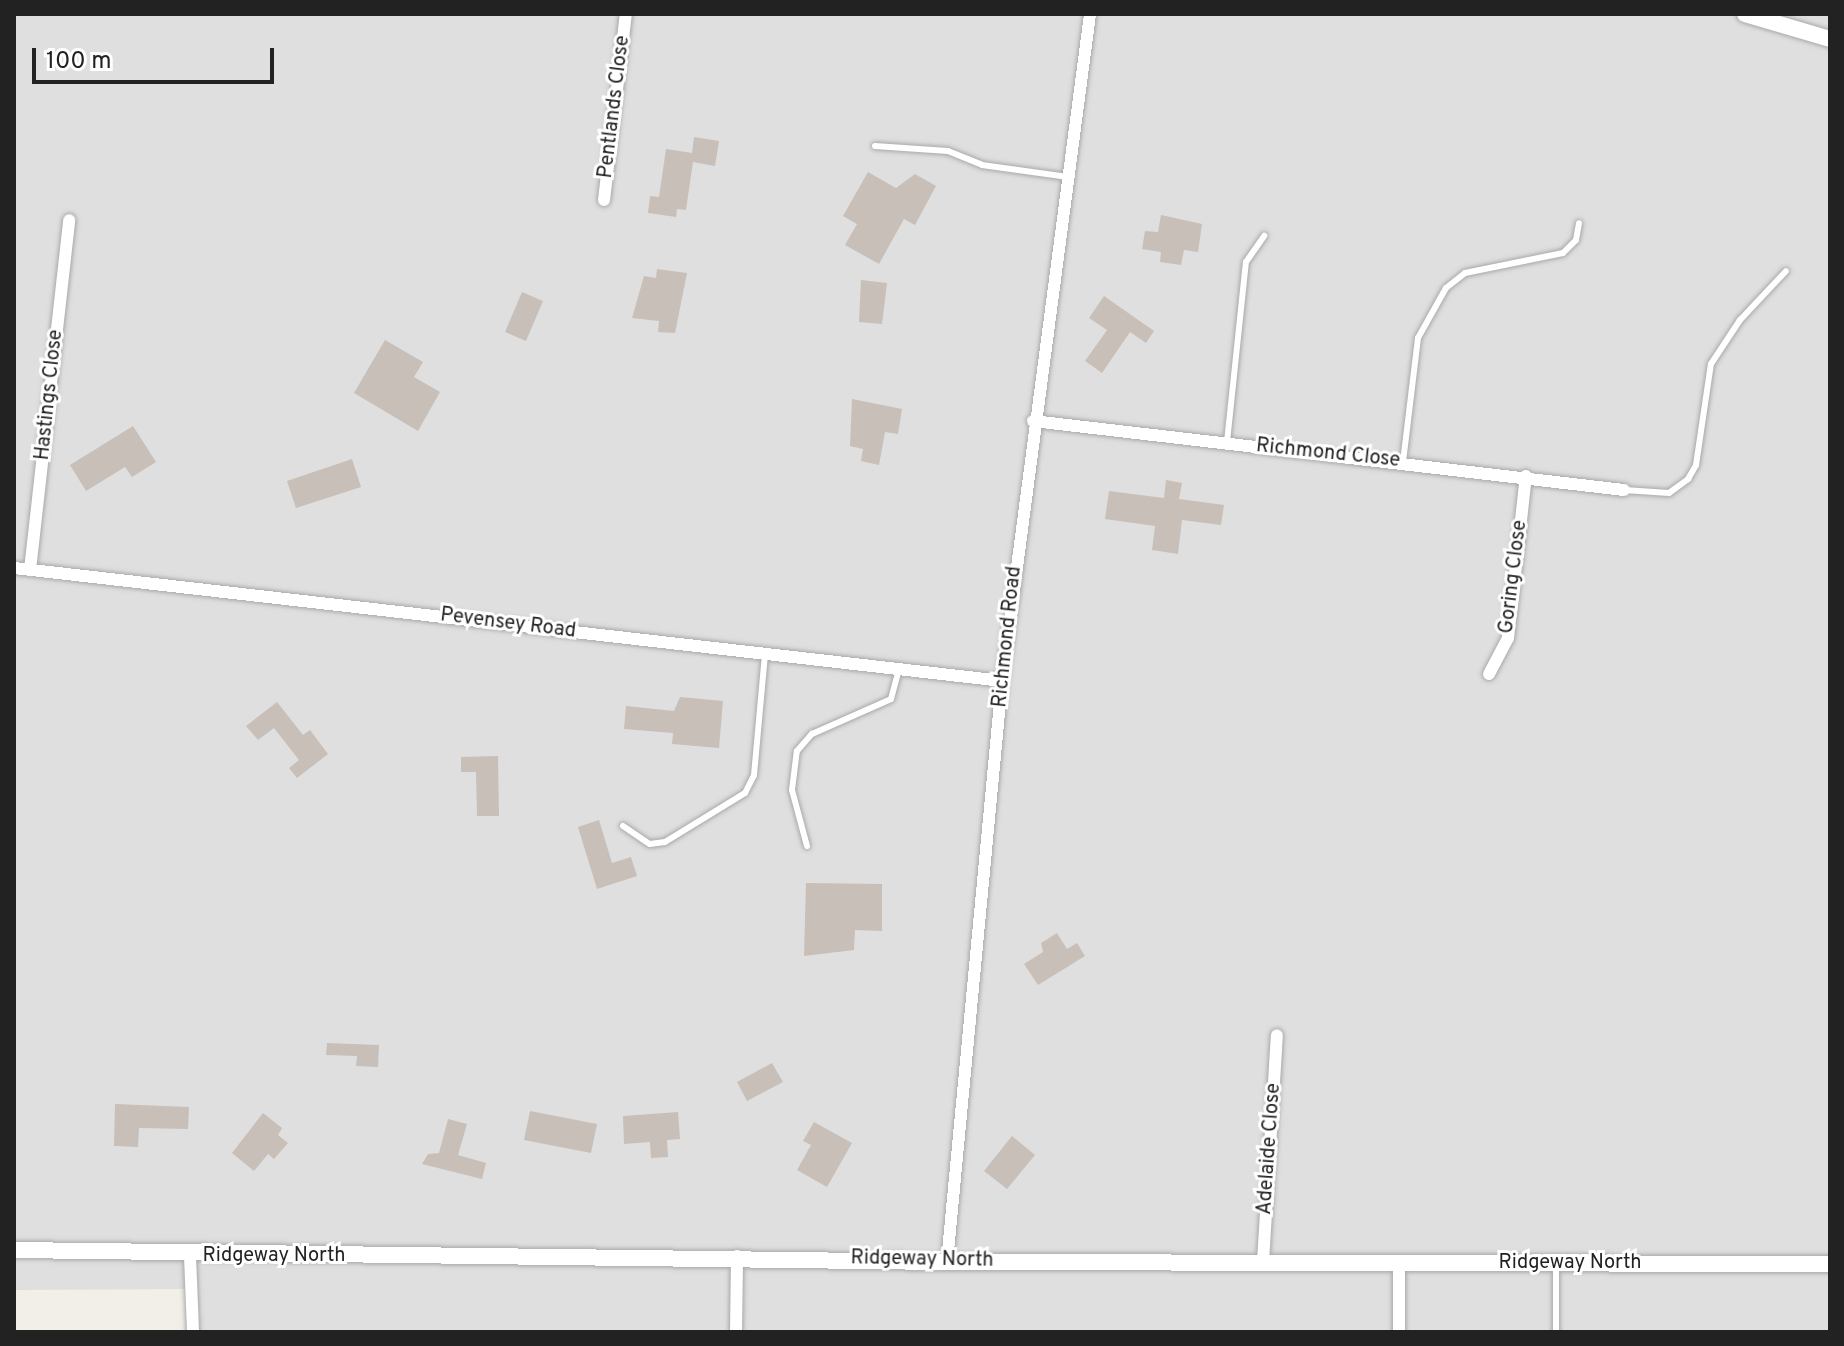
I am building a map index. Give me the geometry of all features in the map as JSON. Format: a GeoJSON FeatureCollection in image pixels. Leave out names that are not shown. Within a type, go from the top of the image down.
{"type":"FeatureCollection","features":[{"type":"Feature","properties":{"kind":"street","name":"Pentlands Close"},"geometry":{"type":"LineString","coordinates":[[604,200],[626,14]]}},
{"type":"Feature","properties":{"kind":"street","name":"Richmond Road"},"geometry":{"type":"LineString","coordinates":[[947,1262],[1002,681],[1033,421],[1090,14]]}},
{"type":"Feature","properties":{"kind":"street"},"geometry":{"type":"LineString","coordinates":[[1745,14],[1830,39]]}},
{"type":"Feature","properties":{"kind":"street","name":"Hastings Close"},"geometry":{"type":"LineString","coordinates":[[30,570],[69,220]]}},
{"type":"Feature","properties":{"kind":"street","name":"Richmond Close"},"geometry":{"type":"LineString","coordinates":[[1033,421],[1526,476],[1624,490]]}},
{"type":"Feature","properties":{"kind":"street","name":"Goring Close"},"geometry":{"type":"LineString","coordinates":[[1489,674],[1508,638],[1526,476]]}},
{"type":"Feature","properties":{"kind":"street","name":"Pevensey Road"},"geometry":{"type":"LineString","coordinates":[[14,568],[1002,681]]}},
{"type":"Feature","properties":{"kind":"street","name":"Adelaide Close"},"geometry":{"type":"LineString","coordinates":[[1263,1262],[1277,1035]]}},
{"type":"Feature","properties":{"kind":"street","name":"Ridgeway North"},"geometry":{"type":"LineString","coordinates":[[14,1250],[190,1256],[737,1256],[947,1262],[1830,1264]]}},
{"type":"Feature","properties":{"kind":"street"},"geometry":{"type":"LineString","coordinates":[[190,1256],[193,1332]]}},
{"type":"Feature","properties":{"kind":"street"},"geometry":{"type":"LineString","coordinates":[[736,1332],[737,1256]]}},
{"type":"Feature","properties":{"kind":"street"},"geometry":{"type":"LineString","coordinates":[[1399,1264],[1399,1332]]}},
{"type":"Feature","properties":{"kind":"lane"},"geometry":{"type":"LineString","coordinates":[[875,146],[948,151],[982,165],[1068,177]]}},
{"type":"Feature","properties":{"kind":"lane"},"geometry":{"type":"LineString","coordinates":[[1403,462],[1418,338],[1446,288],[1465,273],[1563,253],[1576,240],[1579,223]]}},
{"type":"Feature","properties":{"kind":"lane"},"geometry":{"type":"LineString","coordinates":[[1227,442],[1246,262],[1264,236]]}},
{"type":"Feature","properties":{"kind":"lane"},"geometry":{"type":"LineString","coordinates":[[1624,490],[1669,493],[1688,479],[1698,454],[1711,364],[1740,320],[1786,271]]}},
{"type":"Feature","properties":{"kind":"lane"},"geometry":{"type":"LineString","coordinates":[[623,826],[650,844],[665,842],[745,793],[754,775],[765,653]]}},
{"type":"Feature","properties":{"kind":"lane"},"geometry":{"type":"LineString","coordinates":[[807,846],[792,790],[797,751],[812,734],[891,699],[899,670]]}},
{"type":"Feature","properties":{"kind":"lane"},"geometry":{"type":"LineString","coordinates":[[1556,1262],[1556,1332]]}},
{"type":"Feature","properties":{"kind":"shaded area"},"geometry":{"type":"Polygon","coordinates":[[[14,14],[1830,14],[1830,1332],[197,1332],[196,1289],[14,1290],[14,14]]]}},
{"type":"Feature","properties":{"kind":"building"},"geometry":{"type":"Polygon","coordinates":[[[694,137],[719,141],[715,166],[693,162],[686,210],[677,209],[676,217],[648,213],[650,196],[659,197],[666,149],[692,153],[694,137]]]}},
{"type":"Feature","properties":{"kind":"building"},"geometry":{"type":"Polygon","coordinates":[[[868,172],[896,188],[915,174],[936,186],[915,225],[904,219],[879,264],[845,245],[857,224],[843,216],[868,172]]]}},
{"type":"Feature","properties":{"kind":"building"},"geometry":{"type":"Polygon","coordinates":[[[1161,215],[1202,224],[1198,252],[1184,250],[1181,265],[1160,262],[1161,252],[1142,249],[1145,231],[1158,232],[1161,215]]]}},
{"type":"Feature","properties":{"kind":"building"},"geometry":{"type":"Polygon","coordinates":[[[657,269],[687,273],[675,333],[658,332],[659,321],[632,318],[644,276],[656,278],[657,269]]]}},
{"type":"Feature","properties":{"kind":"building"},"geometry":{"type":"Polygon","coordinates":[[[861,280],[887,283],[882,324],[859,322],[861,280]]]}},
{"type":"Feature","properties":{"kind":"building"},"geometry":{"type":"Polygon","coordinates":[[[522,292],[543,301],[526,341],[505,332],[522,292]]]}},
{"type":"Feature","properties":{"kind":"building"},"geometry":{"type":"Polygon","coordinates":[[[1104,296],[1154,331],[1146,343],[1130,332],[1102,373],[1085,361],[1107,330],[1089,318],[1104,296]]]}},
{"type":"Feature","properties":{"kind":"building"},"geometry":{"type":"Polygon","coordinates":[[[385,340],[423,362],[414,377],[440,392],[418,431],[354,393],[385,340]]]}},
{"type":"Feature","properties":{"kind":"building"},"geometry":{"type":"Polygon","coordinates":[[[852,399],[902,409],[898,434],[885,432],[879,465],[861,461],[863,449],[850,446],[852,399]]]}},
{"type":"Feature","properties":{"kind":"building"},"geometry":{"type":"Polygon","coordinates":[[[133,426],[156,462],[132,477],[125,467],[86,491],[70,465],[133,426]]]}},
{"type":"Feature","properties":{"kind":"building"},"geometry":{"type":"Polygon","coordinates":[[[352,459],[361,487],[296,508],[287,481],[352,459]]]}},
{"type":"Feature","properties":{"kind":"building"},"geometry":{"type":"Polygon","coordinates":[[[1166,480],[1182,483],[1179,499],[1224,505],[1221,525],[1182,520],[1178,554],[1152,550],[1155,526],[1105,519],[1109,491],[1164,498],[1166,480]]]}},
{"type":"Feature","properties":{"kind":"building"},"geometry":{"type":"Polygon","coordinates":[[[680,697],[723,701],[719,748],[672,744],[673,733],[624,729],[626,706],[674,711],[680,697]]]}},
{"type":"Feature","properties":{"kind":"building"},"geometry":{"type":"Polygon","coordinates":[[[277,702],[303,735],[310,730],[328,754],[297,778],[289,768],[299,760],[274,728],[258,740],[246,726],[277,702]]]}},
{"type":"Feature","properties":{"kind":"building"},"geometry":{"type":"Polygon","coordinates":[[[498,756],[499,816],[477,816],[476,772],[461,772],[461,757],[498,756]]]}},
{"type":"Feature","properties":{"kind":"building"},"geometry":{"type":"Polygon","coordinates":[[[599,820],[612,863],[631,857],[637,876],[597,889],[578,827],[599,820]]]}},
{"type":"Feature","properties":{"kind":"building"},"geometry":{"type":"Polygon","coordinates":[[[806,883],[882,884],[882,931],[855,930],[854,950],[804,956],[806,883]]]}},
{"type":"Feature","properties":{"kind":"building"},"geometry":{"type":"Polygon","coordinates":[[[1057,933],[1067,949],[1077,943],[1085,956],[1038,985],[1024,964],[1043,952],[1041,943],[1057,933]]]}},
{"type":"Feature","properties":{"kind":"building"},"geometry":{"type":"Polygon","coordinates":[[[327,1043],[379,1045],[378,1067],[356,1066],[357,1056],[326,1055],[327,1043]]]}},
{"type":"Feature","properties":{"kind":"building"},"geometry":{"type":"Polygon","coordinates":[[[772,1063],[783,1082],[747,1101],[737,1082],[772,1063]]]}},
{"type":"Feature","properties":{"kind":"building"},"geometry":{"type":"Polygon","coordinates":[[[115,1104],[189,1107],[188,1129],[139,1128],[138,1147],[114,1146],[115,1104]]]}},
{"type":"Feature","properties":{"kind":"building"},"geometry":{"type":"Polygon","coordinates":[[[530,1111],[597,1124],[591,1153],[524,1140],[530,1111]]]}},
{"type":"Feature","properties":{"kind":"building"},"geometry":{"type":"Polygon","coordinates":[[[678,1112],[680,1139],[667,1140],[668,1157],[651,1158],[650,1142],[624,1144],[623,1116],[678,1112]]]}},
{"type":"Feature","properties":{"kind":"building"},"geometry":{"type":"Polygon","coordinates":[[[263,1113],[282,1128],[278,1135],[288,1143],[274,1159],[268,1154],[254,1171],[232,1153],[263,1113]]]}},
{"type":"Feature","properties":{"kind":"building"},"geometry":{"type":"Polygon","coordinates":[[[448,1119],[467,1124],[458,1155],[486,1163],[482,1179],[422,1164],[428,1154],[439,1153],[448,1119]]]}},
{"type":"Feature","properties":{"kind":"building"},"geometry":{"type":"Polygon","coordinates":[[[814,1122],[852,1143],[827,1187],[797,1170],[811,1145],[803,1141],[814,1122]]]}},
{"type":"Feature","properties":{"kind":"building"},"geometry":{"type":"Polygon","coordinates":[[[1012,1136],[1035,1155],[1007,1189],[984,1171],[1012,1136]]]}}]}
